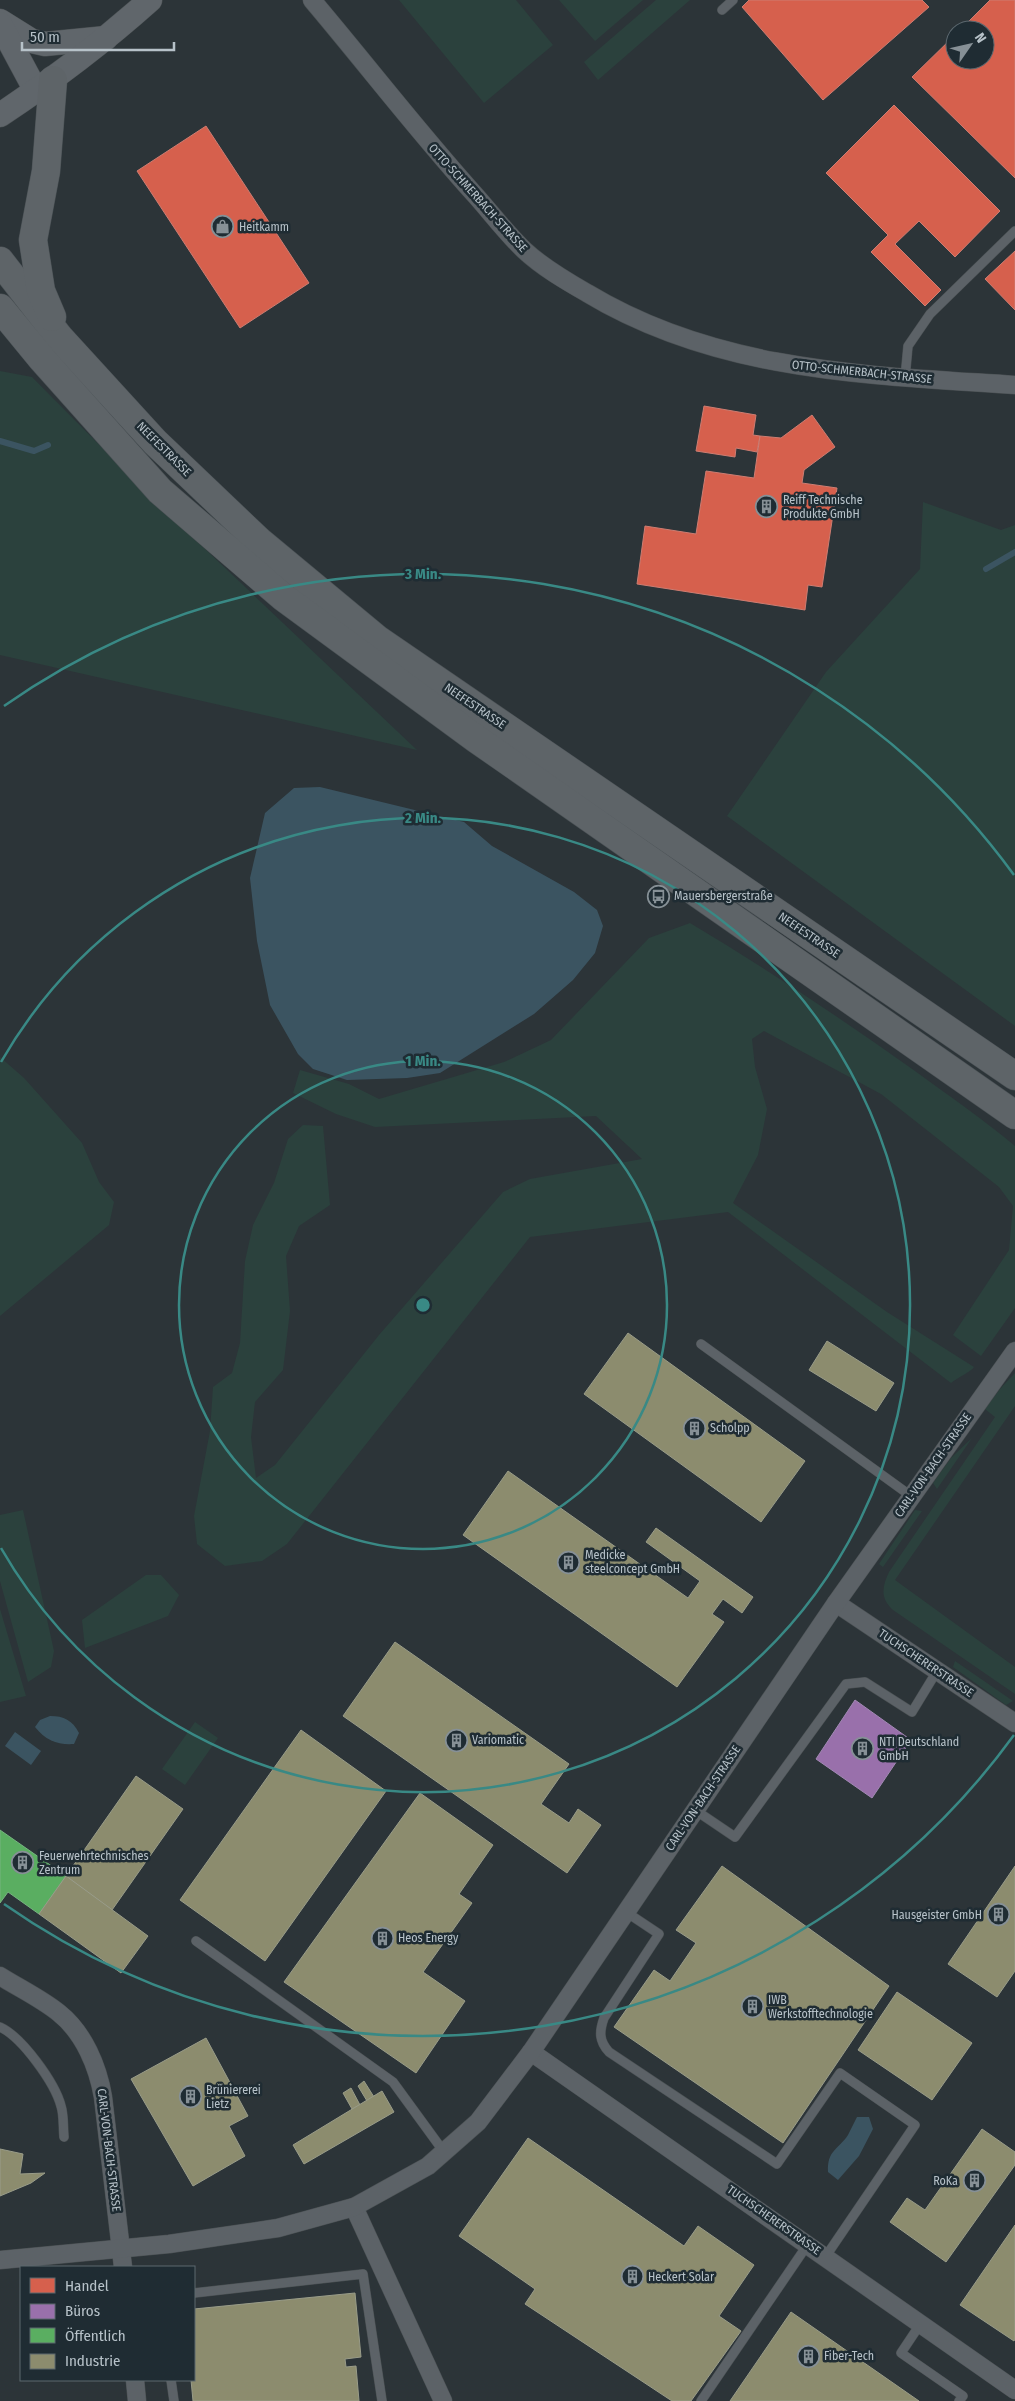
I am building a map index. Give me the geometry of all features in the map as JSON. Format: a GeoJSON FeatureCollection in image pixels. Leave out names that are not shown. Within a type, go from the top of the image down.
{"type":"FeatureCollection","features":[{"type":"Feature","properties":{"kind":"main road"},"geometry":{"type":"LineString","coordinates":[[0,116],[108,38],[150,0]]}},
{"type":"Feature","properties":{"kind":"main road"},"geometry":{"type":"LineString","coordinates":[[0,22],[32,41],[45,44],[108,38]]}},
{"type":"Feature","properties":{"kind":"main road"},"geometry":{"type":"LineString","coordinates":[[0,22],[44,86],[46,171],[33,240],[41,291],[59,337]]}},
{"type":"Feature","properties":{"kind":"main road","name":"NEEFESTRASSE"},"geometry":{"type":"LineString","coordinates":[[0,261],[59,337],[155,442],[259,540],[377,639],[1015,1076]]}},
{"type":"Feature","properties":{"kind":"main road","name":"NEEFESTRASSE"},"geometry":{"type":"LineString","coordinates":[[0,308],[42,360],[160,492],[283,597],[483,744],[1015,1115]]}},
{"type":"Feature","properties":{"kind":"main road"},"geometry":{"type":"LineString","coordinates":[[0,341],[42,360]]}},
{"type":"Feature","properties":{"kind":"street","name":"OTTO-SCHMERBACH-STRASSE"},"geometry":{"type":"LineString","coordinates":[[312,0],[428,143],[525,251],[570,283],[621,314],[672,335],[719,350],[800,367],[906,378],[1015,385]]}},
{"type":"Feature","properties":{"kind":"street","name":"CARL-VON-BACH-STRASSE"},"geometry":{"type":"LineString","coordinates":[[0,2260],[121,2249],[278,2228],[354,2207],[428,2166],[478,2122],[532,2052],[836,1603],[1015,1351]]}},
{"type":"Feature","properties":{"kind":"street","name":"TUCHSCHERERSTRASSE"},"geometry":{"type":"LineString","coordinates":[[836,1603],[1015,1723]]}},
{"type":"Feature","properties":{"kind":"street","name":"CARL-VON-BACH-STRASSE"},"geometry":{"type":"LineString","coordinates":[[0,1976],[59,2013],[76,2031],[90,2055],[100,2081],[103,2097],[123,2266]]}},
{"type":"Feature","properties":{"kind":"street","name":"TUCHSCHERERSTRASSE"},"geometry":{"type":"LineString","coordinates":[[532,2052],[1015,2390]]}},
{"type":"Feature","properties":{"kind":"street"},"geometry":{"type":"LineString","coordinates":[[354,2207],[443,2401]]}},
{"type":"Feature","properties":{"kind":"street"},"geometry":{"type":"LineString","coordinates":[[135,2381],[137,2401]]}},
{"type":"Feature","properties":{"kind":"lane"},"geometry":{"type":"LineString","coordinates":[[722,10],[733,0]]}},
{"type":"Feature","properties":{"kind":"lane"},"geometry":{"type":"LineString","coordinates":[[906,378],[908,346],[930,314],[1015,231]]}},
{"type":"Feature","properties":{"kind":"lane"},"geometry":{"type":"LineString","coordinates":[[701,1344],[911,1496]]}},
{"type":"Feature","properties":{"kind":"lane"},"geometry":{"type":"LineString","coordinates":[[695,1810],[735,1837],[846,1684],[865,1682],[912,1712],[938,1671]]}},
{"type":"Feature","properties":{"kind":"lane"},"geometry":{"type":"LineString","coordinates":[[626,1912],[659,1934],[604,2018],[600,2029],[600,2038],[609,2052],[777,2164],[840,2073],[915,2124],[826,2256]]}},
{"type":"Feature","properties":{"kind":"lane"},"geometry":{"type":"LineString","coordinates":[[196,1941],[393,2082],[444,2152]]}},
{"type":"Feature","properties":{"kind":"lane"},"geometry":{"type":"LineString","coordinates":[[0,2027],[8,2031],[35,2058],[61,2106],[64,2137]]}},
{"type":"Feature","properties":{"kind":"lane"},"geometry":{"type":"LineString","coordinates":[[701,2401],[808,2244]]}},
{"type":"Feature","properties":{"kind":"lane"},"geometry":{"type":"LineString","coordinates":[[195,2293],[362,2274],[382,2401]]}},
{"type":"Feature","properties":{"kind":"lane"},"geometry":{"type":"LineString","coordinates":[[921,2323],[901,2352],[963,2396],[959,2401]]}},
{"type":"Feature","properties":{"kind":"lane"},"geometry":{"type":"LineString","coordinates":[[171,2381],[174,2401]]}},
{"type":"Feature","properties":{"kind":"green space"},"geometry":{"type":"Polygon","coordinates":[[[399,0],[516,0],[553,45],[484,103],[399,0]]]}},
{"type":"Feature","properties":{"kind":"green space"},"geometry":{"type":"Polygon","coordinates":[[[559,0],[643,0],[595,41],[559,0]]]}},
{"type":"Feature","properties":{"kind":"green space"},"geometry":{"type":"Polygon","coordinates":[[[656,0],[690,0],[598,80],[584,62],[656,0]]]}},
{"type":"Feature","properties":{"kind":"green space"},"geometry":{"type":"Polygon","coordinates":[[[0,371],[32,377],[165,511],[417,750],[0,655],[0,371]]]}},
{"type":"Feature","properties":{"kind":"green space"},"geometry":{"type":"Polygon","coordinates":[[[923,502],[1001,530],[1015,525],[1015,1026],[727,816],[826,672],[920,569],[923,502]]]}},
{"type":"Feature","properties":{"kind":"green space"},"geometry":{"type":"Polygon","coordinates":[[[690,923],[776,976],[860,1032],[991,1126],[1015,1146],[1015,1308],[981,1356],[953,1335],[1009,1250],[1013,1206],[999,1187],[881,1094],[764,1031],[752,1039],[755,1067],[767,1109],[758,1155],[733,1203],[887,1312],[974,1367],[951,1383],[728,1212],[530,1237],[287,1544],[262,1561],[225,1566],[197,1544],[194,1516],[210,1431],[213,1387],[232,1373],[240,1343],[245,1261],[253,1225],[274,1183],[288,1139],[303,1125],[323,1126],[330,1205],[299,1226],[286,1256],[290,1311],[283,1370],[255,1402],[251,1437],[256,1478],[275,1465],[379,1335],[503,1192],[530,1179],[642,1159],[596,1116],[375,1127],[336,1114],[293,1093],[300,1070],[349,1084],[379,1099],[504,1062],[551,1040],[649,938],[690,923]]]}},
{"type":"Feature","properties":{"kind":"green space"},"geometry":{"type":"Polygon","coordinates":[[[0,1057],[24,1078],[82,1143],[99,1182],[114,1202],[109,1225],[0,1316],[0,1057]]]}},
{"type":"Feature","properties":{"kind":"green space"},"geometry":{"type":"Polygon","coordinates":[[[1015,1373],[1015,1406],[895,1580],[1015,1667],[1015,1694],[893,1610],[884,1597],[884,1587],[889,1572],[995,1417],[985,1409],[1015,1373]]]}},
{"type":"Feature","properties":{"kind":"green space"},"geometry":{"type":"Polygon","coordinates":[[[972,1438],[937,1489],[933,1483],[951,1458],[972,1438]]]}},
{"type":"Feature","properties":{"kind":"green space"},"geometry":{"type":"Polygon","coordinates":[[[23,1510],[54,1651],[51,1667],[28,1682],[0,1581],[0,1515],[23,1510]]]}},
{"type":"Feature","properties":{"kind":"green space"},"geometry":{"type":"Polygon","coordinates":[[[915,1510],[922,1511],[883,1567],[879,1564],[915,1510]]]}},
{"type":"Feature","properties":{"kind":"green space"},"geometry":{"type":"Polygon","coordinates":[[[146,1575],[161,1575],[179,1595],[168,1616],[85,1648],[82,1620],[146,1575]]]}},
{"type":"Feature","properties":{"kind":"green space"},"geometry":{"type":"Polygon","coordinates":[[[0,1609],[26,1696],[0,1702],[0,1609]]]}},
{"type":"Feature","properties":{"kind":"green space"},"geometry":{"type":"Polygon","coordinates":[[[955,1661],[1013,1701],[1006,1705],[953,1667],[955,1661]]]}},
{"type":"Feature","properties":{"kind":"green space"},"geometry":{"type":"Polygon","coordinates":[[[195,1722],[218,1738],[185,1785],[162,1769],[195,1722]]]}},
{"type":"Feature","properties":{"kind":"water"},"geometry":{"type":"Polygon","coordinates":[[[320,787],[464,822],[492,846],[574,892],[597,910],[603,926],[595,953],[573,980],[534,1014],[440,1073],[407,1078],[347,1080],[313,1069],[298,1054],[270,1005],[257,941],[250,878],[265,813],[294,788],[320,787]]]}},
{"type":"Feature","properties":{"kind":"water"},"geometry":{"type":"Polygon","coordinates":[[[50,1716],[63,1718],[73,1725],[79,1733],[74,1744],[63,1744],[48,1739],[35,1727],[40,1720],[50,1716]]]}},
{"type":"Feature","properties":{"kind":"water"},"geometry":{"type":"Polygon","coordinates":[[[15,1732],[41,1751],[31,1765],[5,1746],[15,1732]]]}},
{"type":"Feature","properties":{"kind":"water"},"geometry":{"type":"Polygon","coordinates":[[[857,2117],[869,2117],[873,2129],[859,2156],[838,2180],[828,2172],[829,2159],[848,2135],[857,2117]]]}},
{"type":"Feature","properties":{"kind":"building: Handel"},"geometry":{"type":"Polygon","coordinates":[[[749,0],[922,0],[929,7],[823,100],[742,7],[749,0]]]}},
{"type":"Feature","properties":{"kind":"building: Handel"},"geometry":{"type":"Polygon","coordinates":[[[990,0],[1015,0],[1015,178],[912,77],[945,45],[945,70],[995,70],[995,20],[970,20],[990,0]]]}},
{"type":"Feature","properties":{"kind":"building: Handel"},"geometry":{"type":"Polygon","coordinates":[[[894,105],[1000,211],[955,257],[919,221],[895,244],[941,290],[925,306],[871,252],[888,235],[826,173],[894,105]]]}},
{"type":"Feature","properties":{"kind":"building: Handel","name":"Heitkamm"},"geometry":{"type":"Polygon","coordinates":[[[206,126],[309,283],[240,328],[137,171],[206,126]]]}},
{"type":"Feature","properties":{"kind":"building: Handel"},"geometry":{"type":"Polygon","coordinates":[[[1015,251],[1015,310],[985,279],[1015,251]]]}},
{"type":"Feature","properties":{"kind":"building: Handel"},"geometry":{"type":"Polygon","coordinates":[[[704,406],[756,415],[753,435],[760,436],[757,452],[736,448],[735,457],[696,451],[704,406]]]}},
{"type":"Feature","properties":{"kind":"building: Handel","name":"Reiff Technische Produkte GmbH"},"geometry":{"type":"Polygon","coordinates":[[[812,415],[835,447],[804,470],[802,483],[837,488],[822,587],[808,585],[805,610],[637,584],[645,526],[696,534],[706,471],[754,478],[760,436],[781,438],[812,415]]]}},
{"type":"Feature","properties":{"kind":"building: Büros","name":"NTI Deutschland GmbH"},"geometry":{"type":"Polygon","coordinates":[[[855,1700],[911,1740],[872,1798],[816,1759],[855,1700]]]}},
{"type":"Feature","properties":{"kind":"building: Öffentlich","name":"Feuerwehrtechnisches Zentrum"},"geometry":{"type":"Polygon","coordinates":[[[0,1830],[66,1876],[39,1914],[8,1892],[0,1903],[0,1830]]]}},
{"type":"Feature","properties":{"kind":"building: Industrie","name":"Scholpp"},"geometry":{"type":"Polygon","coordinates":[[[628,1333],[805,1461],[761,1522],[584,1394],[628,1333]]]}},
{"type":"Feature","properties":{"kind":"building: Industrie"},"geometry":{"type":"Polygon","coordinates":[[[827,1341],[894,1383],[876,1411],[809,1370],[827,1341]]]}},
{"type":"Feature","properties":{"kind":"building: Industrie","name":"Medicke steelconcept GmbH"},"geometry":{"type":"Polygon","coordinates":[[[508,1471],[688,1598],[700,1581],[646,1542],[656,1528],[753,1597],[742,1613],[723,1599],[712,1614],[724,1622],[677,1687],[463,1535],[508,1471]]]}},
{"type":"Feature","properties":{"kind":"building: Industrie","name":"Variomatic"},"geometry":{"type":"Polygon","coordinates":[[[395,1642],[569,1764],[541,1804],[569,1823],[578,1809],[601,1825],[567,1873],[343,1716],[395,1642]]]}},
{"type":"Feature","properties":{"kind":"building: Industrie"},"geometry":{"type":"Polygon","coordinates":[[[301,1730],[386,1791],[265,1961],[180,1900],[301,1730]]]}},
{"type":"Feature","properties":{"kind":"building: Industrie"},"geometry":{"type":"Polygon","coordinates":[[[136,1776],[183,1809],[112,1910],[66,1876],[136,1776]]]}},
{"type":"Feature","properties":{"kind":"building: Industrie","name":"Heos Energy"},"geometry":{"type":"Polygon","coordinates":[[[420,1793],[493,1845],[459,1894],[472,1903],[423,1972],[465,2001],[416,2073],[284,1982],[420,1793]]]}},
{"type":"Feature","properties":{"kind":"building: Industrie","name":"IWB Werkstofftechnologie"},"geometry":{"type":"Polygon","coordinates":[[[722,1866],[889,1986],[783,2143],[614,2027],[654,1970],[670,1981],[696,1943],[676,1930],[722,1866]]]}},
{"type":"Feature","properties":{"kind":"building: Industrie","name":"Hausgeister GmbH"},"geometry":{"type":"Polygon","coordinates":[[[1015,1866],[1015,1971],[997,1997],[948,1964],[1015,1866]]]}},
{"type":"Feature","properties":{"kind":"building: Industrie"},"geometry":{"type":"Polygon","coordinates":[[[66,1876],[148,1936],[121,1973],[39,1914],[66,1876]]]}},
{"type":"Feature","properties":{"kind":"building: Industrie"},"geometry":{"type":"Polygon","coordinates":[[[897,1992],[972,2043],[932,2100],[858,2050],[897,1992]]]}},
{"type":"Feature","properties":{"kind":"building: Industrie","name":"Brüniererei Lietz"},"geometry":{"type":"Polygon","coordinates":[[[206,2038],[248,2116],[229,2126],[245,2156],[193,2186],[131,2079],[206,2038]]]}},
{"type":"Feature","properties":{"kind":"building: Industrie"},"geometry":{"type":"Polygon","coordinates":[[[364,2081],[374,2097],[367,2101],[358,2086],[364,2081]]]}},
{"type":"Feature","properties":{"kind":"building: Industrie"},"geometry":{"type":"Polygon","coordinates":[[[351,2088],[360,2105],[352,2109],[343,2093],[351,2088]]]}},
{"type":"Feature","properties":{"kind":"building: Industrie"},"geometry":{"type":"Polygon","coordinates":[[[382,2091],[394,2112],[304,2164],[293,2145],[382,2091]]]}},
{"type":"Feature","properties":{"kind":"building: Industrie","name":"RoKa"},"geometry":{"type":"Polygon","coordinates":[[[982,2129],[1015,2152],[1015,2165],[946,2262],[890,2222],[907,2198],[925,2210],[982,2129]]]}},
{"type":"Feature","properties":{"kind":"building: Industrie","name":"Heckert Solar"},"geometry":{"type":"Polygon","coordinates":[[[528,2138],[684,2246],[698,2226],[754,2265],[719,2316],[741,2331],[691,2401],[672,2401],[525,2304],[535,2289],[459,2236],[528,2138]]]}},
{"type":"Feature","properties":{"kind":"building: Industrie"},"geometry":{"type":"Polygon","coordinates":[[[0,2149],[23,2154],[20,2174],[45,2173],[31,2183],[0,2196],[0,2149]]]}},
{"type":"Feature","properties":{"kind":"building: Industrie"},"geometry":{"type":"Polygon","coordinates":[[[1015,2225],[1015,2339],[1014,2341],[960,2305],[1015,2225]]]}},
{"type":"Feature","properties":{"kind":"building: Industrie"},"geometry":{"type":"Polygon","coordinates":[[[355,2293],[361,2357],[345,2359],[346,2367],[356,2366],[359,2401],[193,2401],[191,2381],[195,2381],[195,2309],[355,2293]]]}},
{"type":"Feature","properties":{"kind":"building: Industrie","name":"Fiber-Tech"},"geometry":{"type":"Polygon","coordinates":[[[791,2312],[919,2401],[730,2401],[791,2312]]]}},
{"type":"Feature","properties":{"kind":"waterway"},"geometry":{"type":"LineString","coordinates":[[0,441],[34,451],[48,445]]}},
{"type":"Feature","properties":{"kind":"waterway"},"geometry":{"type":"LineString","coordinates":[[986,569],[1015,552]]}},
{"type":"Feature","properties":{"kind":"place","name":"Heitkamm"},"geometry":{"type":"Point","coordinates":[223,227]}},
{"type":"Feature","properties":{"kind":"place","name":"Reiff Technische Produkte GmbH"},"geometry":{"type":"Point","coordinates":[767,507]}},
{"type":"Feature","properties":{"kind":"place","name":"Mauersbergerstraße"},"geometry":{"type":"Point","coordinates":[658,896]}},
{"type":"Feature","properties":{"kind":"place","name":"Scholpp"},"geometry":{"type":"Point","coordinates":[694,1428]}},
{"type":"Feature","properties":{"kind":"place","name":"Medicke steelconcept GmbH"},"geometry":{"type":"Point","coordinates":[569,1562]}},
{"type":"Feature","properties":{"kind":"place","name":"Variomatic"},"geometry":{"type":"Point","coordinates":[456,1740]}},
{"type":"Feature","properties":{"kind":"place","name":"NTI Deutschland GmbH"},"geometry":{"type":"Point","coordinates":[863,1749]}},
{"type":"Feature","properties":{"kind":"place","name":"Feuerwehrtechnisches Zentrum"},"geometry":{"type":"Point","coordinates":[23,1863]}},
{"type":"Feature","properties":{"kind":"place","name":"Hausgeister GmbH"},"geometry":{"type":"Point","coordinates":[998,1915]}},
{"type":"Feature","properties":{"kind":"place","name":"Heos Energy"},"geometry":{"type":"Point","coordinates":[382,1938]}},
{"type":"Feature","properties":{"kind":"place","name":"IWB Werkstofftechnologie"},"geometry":{"type":"Point","coordinates":[752,2007]}},
{"type":"Feature","properties":{"kind":"place","name":"Brüniererei Lietz"},"geometry":{"type":"Point","coordinates":[190,2097]}},
{"type":"Feature","properties":{"kind":"place","name":"RoKa"},"geometry":{"type":"Point","coordinates":[974,2181]}},
{"type":"Feature","properties":{"kind":"place","name":"Heckert Solar"},"geometry":{"type":"Point","coordinates":[632,2277]}},
{"type":"Feature","properties":{"kind":"place","name":"Fiber-Tech"},"geometry":{"type":"Point","coordinates":[808,2356]}}]}
